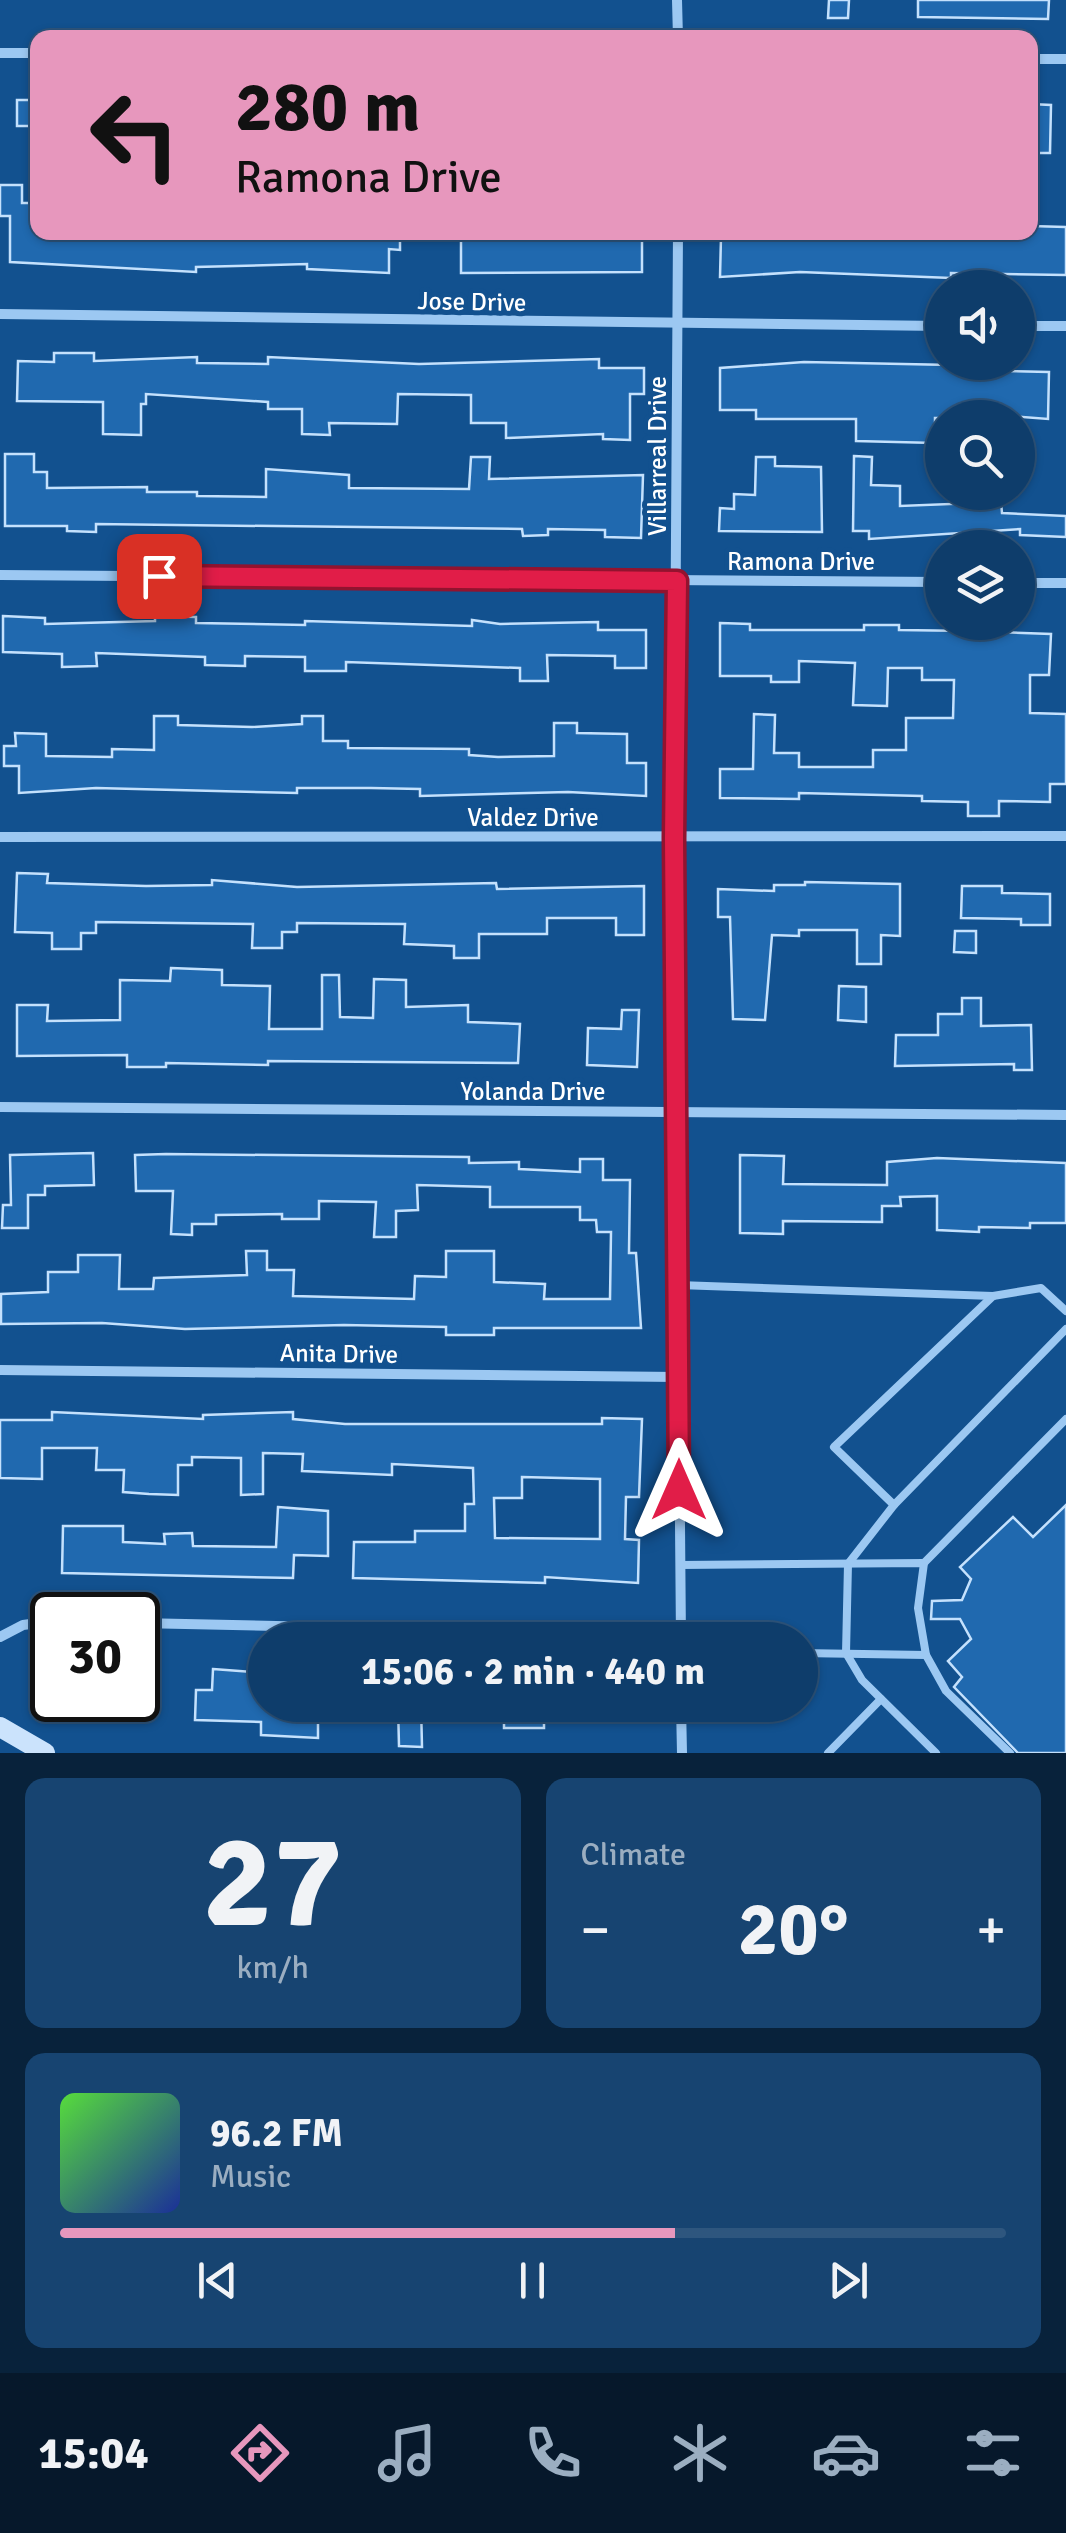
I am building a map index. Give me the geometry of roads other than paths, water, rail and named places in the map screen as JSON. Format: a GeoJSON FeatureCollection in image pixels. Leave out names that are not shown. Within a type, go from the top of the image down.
{"type":"FeatureCollection","features":[{"type":"Feature","properties":{"kind":"street"},"geometry":{"type":"LineString","coordinates":[[677,0],[678,30]]}},
{"type":"Feature","properties":{"kind":"street"},"geometry":{"type":"LineString","coordinates":[[0,53],[30,53]]}},
{"type":"Feature","properties":{"kind":"street"},"geometry":{"type":"LineString","coordinates":[[1038,59],[1066,59]]}},
{"type":"Feature","properties":{"kind":"street","name":"Villarreal Drive"},"geometry":{"type":"LineString","coordinates":[[678,240],[674,838],[680,1622]]}},
{"type":"Feature","properties":{"kind":"street","name":"Jose Drive"},"geometry":{"type":"LineString","coordinates":[[0,314],[925,326]]}},
{"type":"Feature","properties":{"kind":"street"},"geometry":{"type":"LineString","coordinates":[[1035,326],[1066,326]]}},
{"type":"Feature","properties":{"kind":"street","name":"Ramona Drive"},"geometry":{"type":"LineString","coordinates":[[0,575],[925,582]]}},
{"type":"Feature","properties":{"kind":"street"},"geometry":{"type":"LineString","coordinates":[[1035,582],[1066,583]]}},
{"type":"Feature","properties":{"kind":"street","name":"Valdez Drive"},"geometry":{"type":"LineString","coordinates":[[0,836],[1066,836]]}},
{"type":"Feature","properties":{"kind":"street","name":"Yolanda Drive"},"geometry":{"type":"LineString","coordinates":[[0,1107],[1066,1115]]}},
{"type":"Feature","properties":{"kind":"street","name":"Anita Drive"},"geometry":{"type":"LineString","coordinates":[[0,1370],[678,1376]]}},
{"type":"Feature","properties":{"kind":"street"},"geometry":{"type":"LineString","coordinates":[[160,1623],[248,1625]]}},
{"type":"Feature","properties":{"kind":"street"},"geometry":{"type":"LineString","coordinates":[[0,1637],[30,1625]]}},
{"type":"Feature","properties":{"kind":"street"},"geometry":{"type":"LineString","coordinates":[[681,1722],[682,1753]]}},
{"type":"Feature","properties":{"kind":"street"},"geometry":{"type":"LineString","coordinates":[[0,1727],[45,1753]]}},
{"type":"Feature","properties":{"kind":"lane"},"geometry":{"type":"LineString","coordinates":[[678,1285],[992,1296],[1041,1288],[1066,1311]]}},
{"type":"Feature","properties":{"kind":"lane"},"geometry":{"type":"LineString","coordinates":[[894,1505],[834,1447],[992,1296]]}},
{"type":"Feature","properties":{"kind":"lane"},"geometry":{"type":"LineString","coordinates":[[936,1753],[881,1698],[846,1654],[848,1564],[894,1505],[1066,1330]]}},
{"type":"Feature","properties":{"kind":"lane"},"geometry":{"type":"LineString","coordinates":[[1010,1753],[946,1691],[926,1655],[918,1608],[924,1564],[1066,1419]]}},
{"type":"Feature","properties":{"kind":"lane"},"geometry":{"type":"LineString","coordinates":[[680,1565],[924,1564]]}},
{"type":"Feature","properties":{"kind":"lane"},"geometry":{"type":"LineString","coordinates":[[818,1653],[926,1655]]}},
{"type":"Feature","properties":{"kind":"lane"},"geometry":{"type":"LineString","coordinates":[[828,1753],[881,1698]]}}]}
